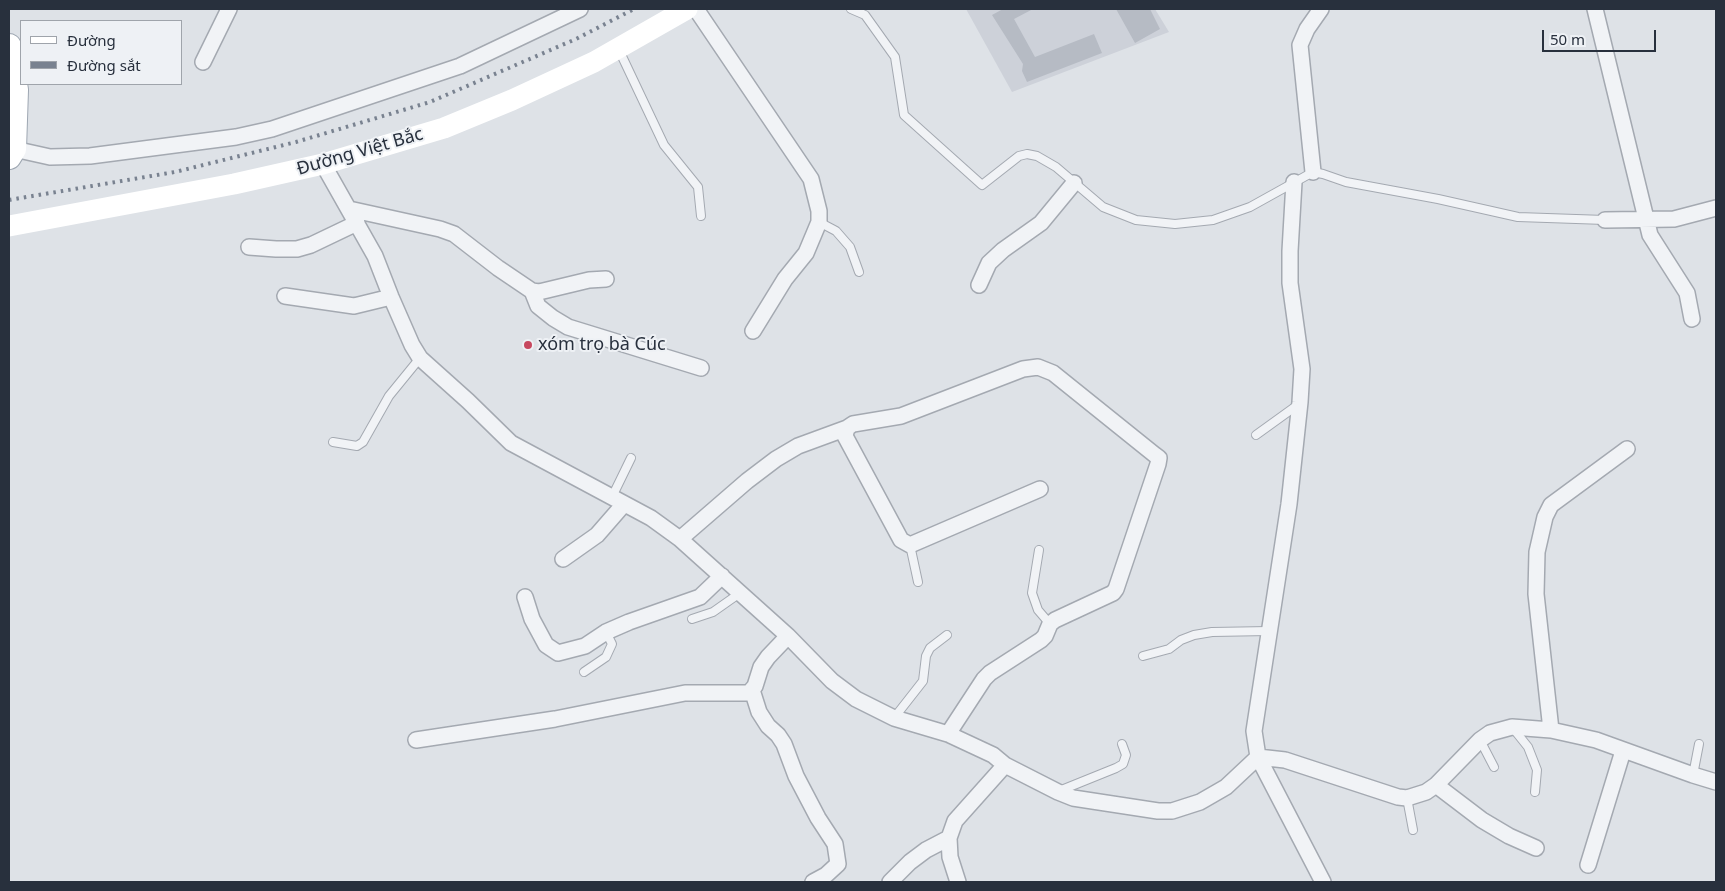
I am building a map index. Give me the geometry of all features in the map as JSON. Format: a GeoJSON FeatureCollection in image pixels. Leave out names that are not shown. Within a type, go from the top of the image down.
{"type":"FeatureCollection","features":[{"type":"Feature","properties":{"kind":"main road"},"geometry":{"type":"LineString","coordinates":[[9,46],[16,90],[11,152]]}},
{"type":"Feature","properties":{"kind":"street"},"geometry":{"type":"LineString","coordinates":[[203,62],[229,9]]}},
{"type":"Feature","properties":{"kind":"street"},"geometry":{"type":"LineString","coordinates":[[11,152],[50,157],[90,156],[236,138],[272,129],[460,66],[580,9]]}},
{"type":"Feature","properties":{"kind":"street","name":"Đường Việt Bắc"},"geometry":{"type":"LineString","coordinates":[[9,226],[234,184],[323,164],[444,128],[594,62],[687,9]]}},
{"type":"Feature","properties":{"kind":"street"},"geometry":{"type":"LineString","coordinates":[[696,9],[812,179],[819,211],[819,222],[806,253],[786,279],[753,331]]}},
{"type":"Feature","properties":{"kind":"street"},"geometry":{"type":"LineString","coordinates":[[1313,172],[1300,45],[1307,29],[1321,9]]}},
{"type":"Feature","properties":{"kind":"street"},"geometry":{"type":"LineString","coordinates":[[1595,9],[1652,239],[1687,292],[1692,319]]}},
{"type":"Feature","properties":{"kind":"street"},"geometry":{"type":"LineString","coordinates":[[323,164],[375,256],[391,297],[420,358],[511,443],[651,518],[680,539],[788,636],[832,681],[856,699],[894,718],[948,734],[993,756],[1005,765],[1058,792],[1073,798],[1158,811],[1172,811],[1200,802],[1226,787],[1258,757],[1285,760],[1398,798],[1407,798],[1426,792],[1436,785],[1490,732],[1512,727],[1551,730],[1596,740],[1716,782]]}},
{"type":"Feature","properties":{"kind":"street"},"geometry":{"type":"LineString","coordinates":[[1294,182],[1290,283],[1302,369],[1300,402],[1290,504],[1254,731],[1258,757],[1323,882]]}},
{"type":"Feature","properties":{"kind":"street"},"geometry":{"type":"LineString","coordinates":[[979,284],[989,263],[1003,250],[1041,223],[1074,184]]}},
{"type":"Feature","properties":{"kind":"street"},"geometry":{"type":"LineString","coordinates":[[1606,220],[1674,219],[1716,208]]}},
{"type":"Feature","properties":{"kind":"street"},"geometry":{"type":"LineString","coordinates":[[349,209],[440,229],[454,234],[532,291],[539,292],[589,280],[606,278]]}},
{"type":"Feature","properties":{"kind":"street"},"geometry":{"type":"LineString","coordinates":[[248,247],[276,250],[297,249],[311,245],[357,224]]}},
{"type":"Feature","properties":{"kind":"street"},"geometry":{"type":"LineString","coordinates":[[532,291],[538,306],[568,327],[702,368]]}},
{"type":"Feature","properties":{"kind":"street"},"geometry":{"type":"LineString","coordinates":[[285,296],[354,306],[391,297]]}},
{"type":"Feature","properties":{"kind":"street"},"geometry":{"type":"LineString","coordinates":[[680,539],[719,504],[776,459],[798,446],[853,424],[901,416],[1023,369],[1038,367],[1052,373],[1155,455],[1158,458],[1158,464],[1116,588],[1109,596],[1055,620],[1050,624],[1045,636],[1041,640],[990,673],[984,679],[948,734]]}},
{"type":"Feature","properties":{"kind":"street"},"geometry":{"type":"LineString","coordinates":[[847,428],[845,436],[901,540],[910,545],[1040,489]]}},
{"type":"Feature","properties":{"kind":"street"},"geometry":{"type":"LineString","coordinates":[[1551,730],[1536,594],[1537,552],[1545,517],[1550,505],[1627,449]]}},
{"type":"Feature","properties":{"kind":"street"},"geometry":{"type":"LineString","coordinates":[[563,558],[597,535],[618,501]]}},
{"type":"Feature","properties":{"kind":"street"},"geometry":{"type":"LineString","coordinates":[[525,597],[532,619],[546,645],[558,653],[585,646],[606,632],[629,622],[700,597],[722,576]]}},
{"type":"Feature","properties":{"kind":"street"},"geometry":{"type":"LineString","coordinates":[[416,740],[555,719],[685,693],[749,693],[761,667],[788,636]]}},
{"type":"Feature","properties":{"kind":"street"},"geometry":{"type":"LineString","coordinates":[[752,690],[759,712],[768,726],[784,744],[796,776],[818,818],[835,844],[838,864],[813,882]]}},
{"type":"Feature","properties":{"kind":"street"},"geometry":{"type":"LineString","coordinates":[[1588,865],[1624,751]]}},
{"type":"Feature","properties":{"kind":"street"},"geometry":{"type":"LineString","coordinates":[[958,882],[950,856],[949,838],[955,821],[1005,765]]}},
{"type":"Feature","properties":{"kind":"street"},"geometry":{"type":"LineString","coordinates":[[1436,785],[1482,820],[1509,836],[1536,848]]}},
{"type":"Feature","properties":{"kind":"street"},"geometry":{"type":"LineString","coordinates":[[890,882],[910,862],[949,838]]}},
{"type":"Feature","properties":{"kind":"lane"},"geometry":{"type":"LineString","coordinates":[[851,9],[866,15],[896,57],[904,115],[982,185],[1019,156],[1027,154],[1037,156],[1056,167],[1103,207],[1136,220],[1175,224],[1213,220],[1250,207],[1313,172],[1346,182],[1438,199],[1518,217],[1606,220]]}},
{"type":"Feature","properties":{"kind":"lane"},"geometry":{"type":"LineString","coordinates":[[618,48],[664,145],[698,187],[702,216]]}},
{"type":"Feature","properties":{"kind":"lane"},"geometry":{"type":"LineString","coordinates":[[819,222],[836,231],[850,247],[859,272]]}},
{"type":"Feature","properties":{"kind":"lane"},"geometry":{"type":"LineString","coordinates":[[333,442],[356,446],[363,442],[390,396],[420,358]]}},
{"type":"Feature","properties":{"kind":"lane"},"geometry":{"type":"LineString","coordinates":[[1256,435],[1300,402]]}},
{"type":"Feature","properties":{"kind":"lane"},"geometry":{"type":"LineString","coordinates":[[618,501],[631,458]]}},
{"type":"Feature","properties":{"kind":"lane"},"geometry":{"type":"LineString","coordinates":[[910,545],[918,582]]}},
{"type":"Feature","properties":{"kind":"lane"},"geometry":{"type":"LineString","coordinates":[[1039,550],[1032,593],[1038,610],[1050,624]]}},
{"type":"Feature","properties":{"kind":"lane"},"geometry":{"type":"LineString","coordinates":[[692,619],[713,612],[740,593]]}},
{"type":"Feature","properties":{"kind":"lane"},"geometry":{"type":"LineString","coordinates":[[1143,656],[1169,649],[1181,640],[1194,635],[1212,632],[1269,631]]}},
{"type":"Feature","properties":{"kind":"lane"},"geometry":{"type":"LineString","coordinates":[[584,672],[606,657],[612,644],[606,632]]}},
{"type":"Feature","properties":{"kind":"lane"},"geometry":{"type":"LineString","coordinates":[[894,718],[923,681],[926,656],[930,648],[947,635]]}},
{"type":"Feature","properties":{"kind":"lane"},"geometry":{"type":"LineString","coordinates":[[1512,727],[1528,747],[1537,770],[1535,792]]}},
{"type":"Feature","properties":{"kind":"lane"},"geometry":{"type":"LineString","coordinates":[[1480,740],[1494,767]]}},
{"type":"Feature","properties":{"kind":"lane"},"geometry":{"type":"LineString","coordinates":[[1058,792],[1123,764],[1126,755],[1122,744]]}},
{"type":"Feature","properties":{"kind":"lane"},"geometry":{"type":"LineString","coordinates":[[1693,775],[1699,744]]}},
{"type":"Feature","properties":{"kind":"lane"},"geometry":{"type":"LineString","coordinates":[[1407,798],[1413,830]]}},
{"type":"Feature","properties":{"kind":"shaded area"},"geometry":{"type":"Polygon","coordinates":[[[966,9],[1155,9],[1169,32],[1012,92],[966,9]]]}},
{"type":"Feature","properties":{"kind":"building"},"geometry":{"type":"Polygon","coordinates":[[[1003,9],[1033,9],[1014,19],[1035,57],[1094,34],[1102,53],[1027,82],[1022,71],[1023,64],[992,15],[1003,9]]]}},
{"type":"Feature","properties":{"kind":"building"},"geometry":{"type":"Polygon","coordinates":[[[1116,9],[1150,9],[1160,29],[1135,43],[1116,9]]]}},
{"type":"Feature","properties":{"kind":"railway"},"geometry":{"type":"LineString","coordinates":[[9,200],[175,172],[296,142],[430,102],[576,39],[634,9]]}},
{"type":"Feature","properties":{"kind":"place","name":"xóm trọ bà Cúc"},"geometry":{"type":"Point","coordinates":[528,345]}}]}
